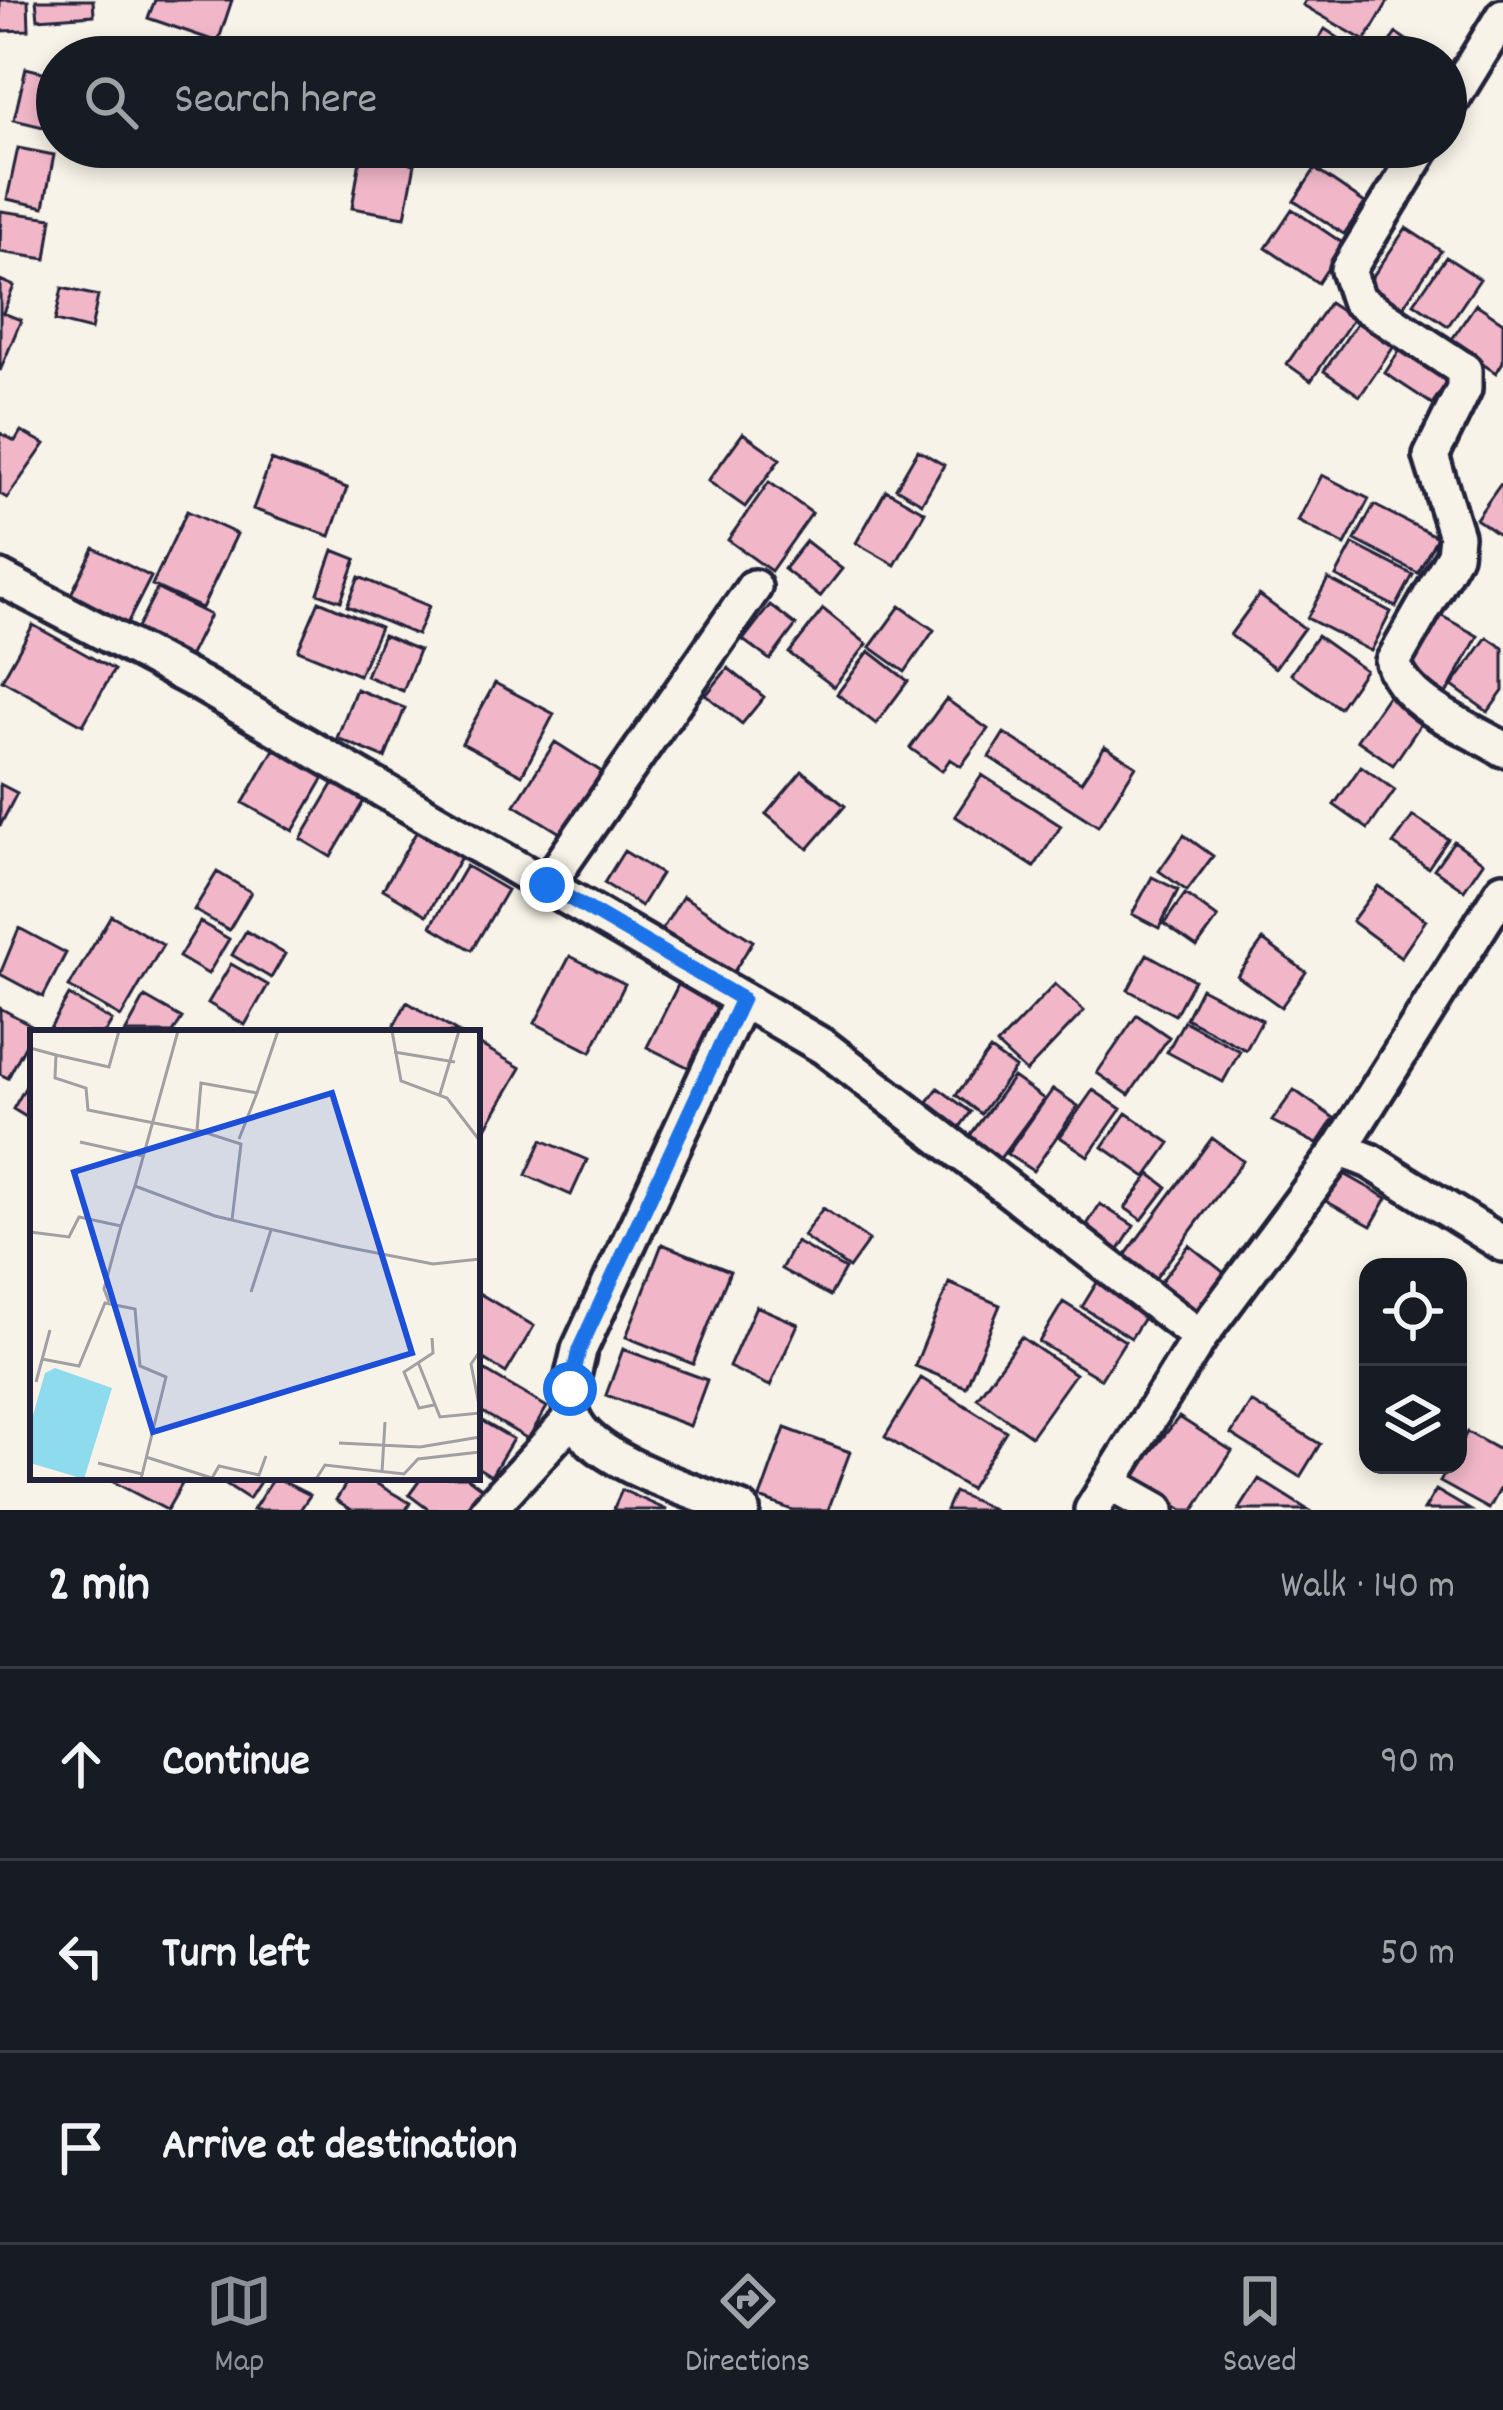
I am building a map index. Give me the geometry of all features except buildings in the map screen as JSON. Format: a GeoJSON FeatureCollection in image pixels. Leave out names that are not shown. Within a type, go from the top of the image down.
{"type":"FeatureCollection","features":[{"type":"Feature","properties":{"kind":"street"},"geometry":{"type":"LineString","coordinates":[[1467,75],[1503,16]]}},
{"type":"Feature","properties":{"kind":"street"},"geometry":{"type":"LineString","coordinates":[[1410,168],[1348,270],[1358,299],[1464,370],[1464,389],[1431,456],[1456,536],[1454,555],[1393,662],[1398,680],[1414,695],[1503,748]]}},
{"type":"Feature","properties":{"kind":"street"},"geometry":{"type":"LineString","coordinates":[[0,578],[199,683],[824,1048],[1201,1337]]}},
{"type":"Feature","properties":{"kind":"street"},"geometry":{"type":"LineString","coordinates":[[547,885],[754,587]]}},
{"type":"Feature","properties":{"kind":"street"},"geometry":{"type":"LineString","coordinates":[[1157,1510],[1101,1496],[1201,1337],[1340,1149],[1503,890]]}},
{"type":"Feature","properties":{"kind":"street"},"geometry":{"type":"LineString","coordinates":[[742,999],[579,1350],[570,1389],[573,1417],[625,1463],[742,1510]]}},
{"type":"Feature","properties":{"kind":"street"},"geometry":{"type":"LineString","coordinates":[[1340,1149],[1370,1161],[1503,1244]]}},
{"type":"Feature","properties":{"kind":"street"},"geometry":{"type":"LineString","coordinates":[[488,1510],[573,1417]]}},
{"type":"Feature","properties":{"kind":"route"},"geometry":{"type":"LineString","coordinates":[[547,885],[742,999],[579,1350],[570,1389]]}}]}
